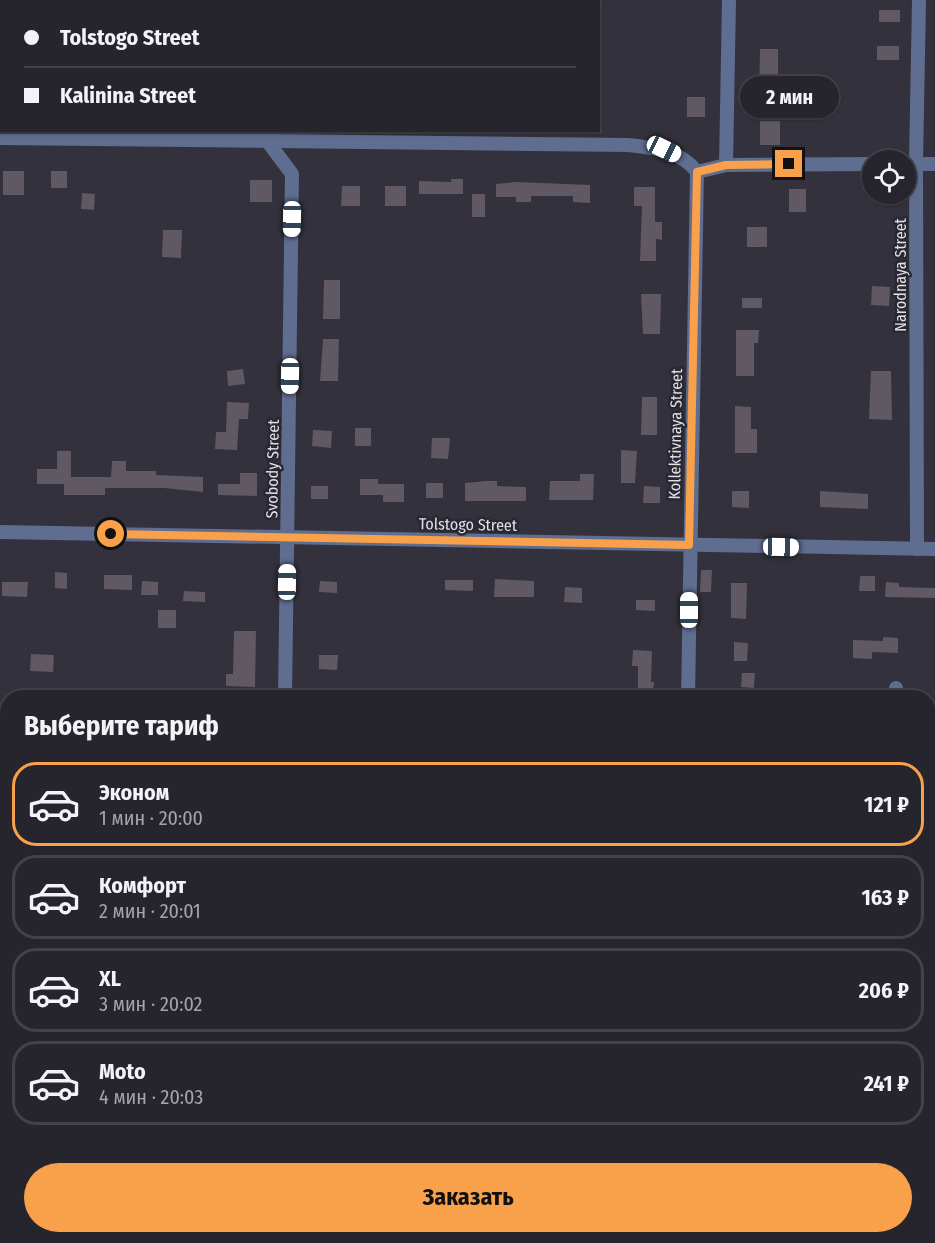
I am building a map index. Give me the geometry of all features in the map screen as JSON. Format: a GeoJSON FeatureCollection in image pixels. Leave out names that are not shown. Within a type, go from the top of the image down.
{"type":"FeatureCollection","features":[{"type":"Feature","properties":{"kind":"street"},"geometry":{"type":"LineString","coordinates":[[726,165],[729,0]]}},
{"type":"Feature","properties":{"kind":"street","name":"Narodnaya Street"},"geometry":{"type":"LineString","coordinates":[[912,150],[920,0]]}},
{"type":"Feature","properties":{"kind":"street"},"geometry":{"type":"LineString","coordinates":[[0,138],[628,145],[664,149],[688,161],[697,172],[726,165],[862,164]]}},
{"type":"Feature","properties":{"kind":"street","name":"Svobody Street"},"geometry":{"type":"LineString","coordinates":[[268,142],[292,174],[285,690]]}},
{"type":"Feature","properties":{"kind":"street"},"geometry":{"type":"LineString","coordinates":[[916,164],[935,164]]}},
{"type":"Feature","properties":{"kind":"street","name":"Kollektivnaya Street"},"geometry":{"type":"LineString","coordinates":[[688,690],[697,172]]}},
{"type":"Feature","properties":{"kind":"street","name":"Narodnaya Street"},"geometry":{"type":"LineString","coordinates":[[912,204],[917,549]]}},
{"type":"Feature","properties":{"kind":"street","name":"Tolstogo Street"},"geometry":{"type":"LineString","coordinates":[[0,532],[935,549]]}},
{"type":"Feature","properties":{"kind":"building"},"geometry":{"type":"Polygon","coordinates":[[[879,10],[900,10],[900,22],[879,22],[879,10]]]}},
{"type":"Feature","properties":{"kind":"building"},"geometry":{"type":"Polygon","coordinates":[[[877,46],[899,46],[899,60],[877,60],[877,46]]]}},
{"type":"Feature","properties":{"kind":"building"},"geometry":{"type":"Polygon","coordinates":[[[760,49],[778,49],[778,101],[759,101],[760,49]]]}},
{"type":"Feature","properties":{"kind":"building"},"geometry":{"type":"Polygon","coordinates":[[[687,97],[705,97],[705,117],[687,117],[687,97]]]}},
{"type":"Feature","properties":{"kind":"building"},"geometry":{"type":"Polygon","coordinates":[[[760,121],[780,121],[780,145],[760,145],[760,121]]]}},
{"type":"Feature","properties":{"kind":"building"},"geometry":{"type":"Polygon","coordinates":[[[3,171],[24,171],[24,195],[3,195],[3,171]]]}},
{"type":"Feature","properties":{"kind":"building"},"geometry":{"type":"Polygon","coordinates":[[[51,171],[67,171],[67,188],[51,188],[51,171]]]}},
{"type":"Feature","properties":{"kind":"building"},"geometry":{"type":"Polygon","coordinates":[[[451,179],[463,179],[463,194],[419,194],[419,181],[451,182],[451,179]]]}},
{"type":"Feature","properties":{"kind":"building"},"geometry":{"type":"Polygon","coordinates":[[[250,180],[272,180],[272,202],[250,202],[250,180]]]}},
{"type":"Feature","properties":{"kind":"building"},"geometry":{"type":"Polygon","coordinates":[[[517,182],[590,185],[590,203],[573,202],[573,196],[531,196],[531,202],[516,202],[516,197],[496,197],[496,184],[517,182]]]}},
{"type":"Feature","properties":{"kind":"building"},"geometry":{"type":"Polygon","coordinates":[[[342,186],[360,186],[360,206],[341,206],[342,186]]]}},
{"type":"Feature","properties":{"kind":"building"},"geometry":{"type":"Polygon","coordinates":[[[385,186],[406,186],[406,206],[385,206],[385,186]]]}},
{"type":"Feature","properties":{"kind":"building"},"geometry":{"type":"Polygon","coordinates":[[[634,187],[655,187],[655,222],[662,222],[662,240],[656,239],[656,261],[640,261],[642,206],[634,206],[634,187]]]}},
{"type":"Feature","properties":{"kind":"building"},"geometry":{"type":"Polygon","coordinates":[[[789,189],[806,189],[806,212],[789,212],[789,189]]]}},
{"type":"Feature","properties":{"kind":"building"},"geometry":{"type":"Polygon","coordinates":[[[82,193],[95,194],[94,210],[81,209],[82,193]]]}},
{"type":"Feature","properties":{"kind":"building"},"geometry":{"type":"Polygon","coordinates":[[[472,194],[485,194],[485,217],[472,217],[472,194]]]}},
{"type":"Feature","properties":{"kind":"building"},"geometry":{"type":"Polygon","coordinates":[[[747,227],[767,227],[767,247],[747,247],[747,227]]]}},
{"type":"Feature","properties":{"kind":"building"},"geometry":{"type":"Polygon","coordinates":[[[163,230],[182,230],[181,258],[162,257],[163,230]]]}},
{"type":"Feature","properties":{"kind":"building"},"geometry":{"type":"Polygon","coordinates":[[[324,280],[340,280],[340,319],[323,319],[324,280]]]}},
{"type":"Feature","properties":{"kind":"building"},"geometry":{"type":"Polygon","coordinates":[[[872,286],[890,287],[889,306],[871,305],[872,286]]]}},
{"type":"Feature","properties":{"kind":"building"},"geometry":{"type":"Polygon","coordinates":[[[641,294],[661,294],[660,334],[643,334],[641,294]]]}},
{"type":"Feature","properties":{"kind":"building"},"geometry":{"type":"Polygon","coordinates":[[[742,298],[762,298],[762,308],[742,308],[742,298]]]}},
{"type":"Feature","properties":{"kind":"building"},"geometry":{"type":"Polygon","coordinates":[[[736,330],[759,330],[758,343],[754,343],[754,376],[736,376],[736,330]]]}},
{"type":"Feature","properties":{"kind":"building"},"geometry":{"type":"Polygon","coordinates":[[[323,339],[339,339],[338,381],[320,381],[323,339]]]}},
{"type":"Feature","properties":{"kind":"building"},"geometry":{"type":"Polygon","coordinates":[[[243,369],[245,384],[228,386],[227,371],[243,369]]]}},
{"type":"Feature","properties":{"kind":"building"},"geometry":{"type":"Polygon","coordinates":[[[871,371],[891,371],[892,420],[869,419],[871,371]]]}},
{"type":"Feature","properties":{"kind":"building"},"geometry":{"type":"Polygon","coordinates":[[[642,397],[657,397],[657,435],[641,435],[642,397]]]}},
{"type":"Feature","properties":{"kind":"building"},"geometry":{"type":"Polygon","coordinates":[[[227,402],[249,403],[248,419],[239,419],[237,450],[215,449],[216,432],[226,432],[227,402]]]}},
{"type":"Feature","properties":{"kind":"building"},"geometry":{"type":"Polygon","coordinates":[[[735,406],[751,407],[751,429],[757,429],[757,453],[735,453],[735,406]]]}},
{"type":"Feature","properties":{"kind":"building"},"geometry":{"type":"Polygon","coordinates":[[[355,428],[371,428],[371,446],[355,446],[355,428]]]}},
{"type":"Feature","properties":{"kind":"building"},"geometry":{"type":"Polygon","coordinates":[[[313,430],[332,431],[331,448],[312,446],[313,430]]]}},
{"type":"Feature","properties":{"kind":"building"},"geometry":{"type":"Polygon","coordinates":[[[432,438],[450,438],[448,459],[431,458],[432,438]]]}},
{"type":"Feature","properties":{"kind":"building"},"geometry":{"type":"Polygon","coordinates":[[[621,450],[637,451],[635,483],[621,483],[621,450]]]}},
{"type":"Feature","properties":{"kind":"building"},"geometry":{"type":"Polygon","coordinates":[[[57,451],[71,451],[71,477],[111,477],[112,461],[126,461],[126,471],[156,471],[156,475],[203,477],[203,492],[164,488],[105,488],[105,495],[64,495],[64,484],[37,484],[37,469],[57,469],[57,451]]]}},
{"type":"Feature","properties":{"kind":"building"},"geometry":{"type":"Polygon","coordinates":[[[240,473],[257,473],[257,496],[218,495],[218,484],[240,484],[240,473]]]}},
{"type":"Feature","properties":{"kind":"building"},"geometry":{"type":"Polygon","coordinates":[[[580,474],[594,474],[593,500],[549,500],[550,481],[580,481],[580,474]]]}},
{"type":"Feature","properties":{"kind":"building"},"geometry":{"type":"Polygon","coordinates":[[[360,479],[378,479],[378,484],[404,484],[404,502],[383,502],[383,495],[360,495],[360,479]]]}},
{"type":"Feature","properties":{"kind":"building"},"geometry":{"type":"Polygon","coordinates":[[[497,481],[497,486],[526,487],[526,501],[465,501],[465,483],[497,481]]]}},
{"type":"Feature","properties":{"kind":"building"},"geometry":{"type":"Polygon","coordinates":[[[426,483],[443,483],[443,498],[426,498],[426,483]]]}},
{"type":"Feature","properties":{"kind":"building"},"geometry":{"type":"Polygon","coordinates":[[[311,486],[328,486],[328,499],[311,499],[311,486]]]}},
{"type":"Feature","properties":{"kind":"building"},"geometry":{"type":"Polygon","coordinates":[[[644,486],[660,487],[660,503],[643,503],[644,486]]]}},
{"type":"Feature","properties":{"kind":"building"},"geometry":{"type":"Polygon","coordinates":[[[732,491],[749,491],[749,508],[732,507],[732,491]]]}},
{"type":"Feature","properties":{"kind":"building"},"geometry":{"type":"Polygon","coordinates":[[[820,491],[868,494],[868,509],[820,507],[820,491]]]}},
{"type":"Feature","properties":{"kind":"building"},"geometry":{"type":"Polygon","coordinates":[[[701,570],[712,570],[711,592],[700,592],[701,570]]]}},
{"type":"Feature","properties":{"kind":"building"},"geometry":{"type":"Polygon","coordinates":[[[55,572],[67,573],[67,589],[55,588],[55,572]]]}},
{"type":"Feature","properties":{"kind":"building"},"geometry":{"type":"Polygon","coordinates":[[[104,575],[132,575],[132,590],[104,589],[104,575]]]}},
{"type":"Feature","properties":{"kind":"building"},"geometry":{"type":"Polygon","coordinates":[[[860,576],[875,576],[875,591],[859,591],[860,576]]]}},
{"type":"Feature","properties":{"kind":"building"},"geometry":{"type":"Polygon","coordinates":[[[495,579],[534,581],[534,597],[494,597],[495,579]]]}},
{"type":"Feature","properties":{"kind":"building"},"geometry":{"type":"Polygon","coordinates":[[[445,580],[473,580],[473,591],[445,590],[445,580]]]}},
{"type":"Feature","properties":{"kind":"building"},"geometry":{"type":"Polygon","coordinates":[[[142,581],[158,582],[158,595],[141,595],[142,581]]]}},
{"type":"Feature","properties":{"kind":"building"},"geometry":{"type":"Polygon","coordinates":[[[320,581],[337,582],[337,593],[319,592],[320,581]]]}},
{"type":"Feature","properties":{"kind":"building"},"geometry":{"type":"Polygon","coordinates":[[[2,582],[28,582],[27,597],[2,596],[2,582]]]}},
{"type":"Feature","properties":{"kind":"building"},"geometry":{"type":"Polygon","coordinates":[[[886,582],[899,583],[899,587],[935,588],[935,598],[885,597],[886,582]]]}},
{"type":"Feature","properties":{"kind":"building"},"geometry":{"type":"Polygon","coordinates":[[[731,583],[747,583],[746,619],[731,618],[731,583]]]}},
{"type":"Feature","properties":{"kind":"building"},"geometry":{"type":"Polygon","coordinates":[[[565,587],[582,588],[582,603],[564,602],[565,587]]]}},
{"type":"Feature","properties":{"kind":"building"},"geometry":{"type":"Polygon","coordinates":[[[184,591],[205,592],[205,602],[183,601],[184,591]]]}},
{"type":"Feature","properties":{"kind":"building"},"geometry":{"type":"Polygon","coordinates":[[[636,600],[655,600],[655,611],[636,610],[636,600]]]}},
{"type":"Feature","properties":{"kind":"building"},"geometry":{"type":"Polygon","coordinates":[[[158,610],[176,610],[176,628],[158,628],[158,610]]]}},
{"type":"Feature","properties":{"kind":"building"},"geometry":{"type":"Polygon","coordinates":[[[234,631],[256,631],[255,687],[226,686],[226,674],[233,674],[234,631]]]}},
{"type":"Feature","properties":{"kind":"building"},"geometry":{"type":"Polygon","coordinates":[[[883,637],[898,638],[898,653],[872,652],[872,659],[853,658],[853,640],[883,641],[883,637]]]}},
{"type":"Feature","properties":{"kind":"building"},"geometry":{"type":"Polygon","coordinates":[[[734,642],[748,643],[747,661],[734,661],[734,642]]]}},
{"type":"Feature","properties":{"kind":"building"},"geometry":{"type":"Polygon","coordinates":[[[633,650],[652,651],[651,682],[654,682],[653,690],[638,690],[638,666],[632,666],[633,650]]]}},
{"type":"Feature","properties":{"kind":"building"},"geometry":{"type":"Polygon","coordinates":[[[31,654],[54,655],[53,672],[30,671],[31,654]]]}},
{"type":"Feature","properties":{"kind":"building"},"geometry":{"type":"Polygon","coordinates":[[[319,655],[338,655],[337,670],[319,669],[319,655]]]}},
{"type":"Feature","properties":{"kind":"building"},"geometry":{"type":"Polygon","coordinates":[[[742,673],[755,673],[754,688],[741,687],[742,673]]]}},
{"type":"Feature","properties":{"kind":"route"},"geometry":{"type":"LineString","coordinates":[[111,534],[689,545],[697,172],[726,165],[789,164]]}}]}
